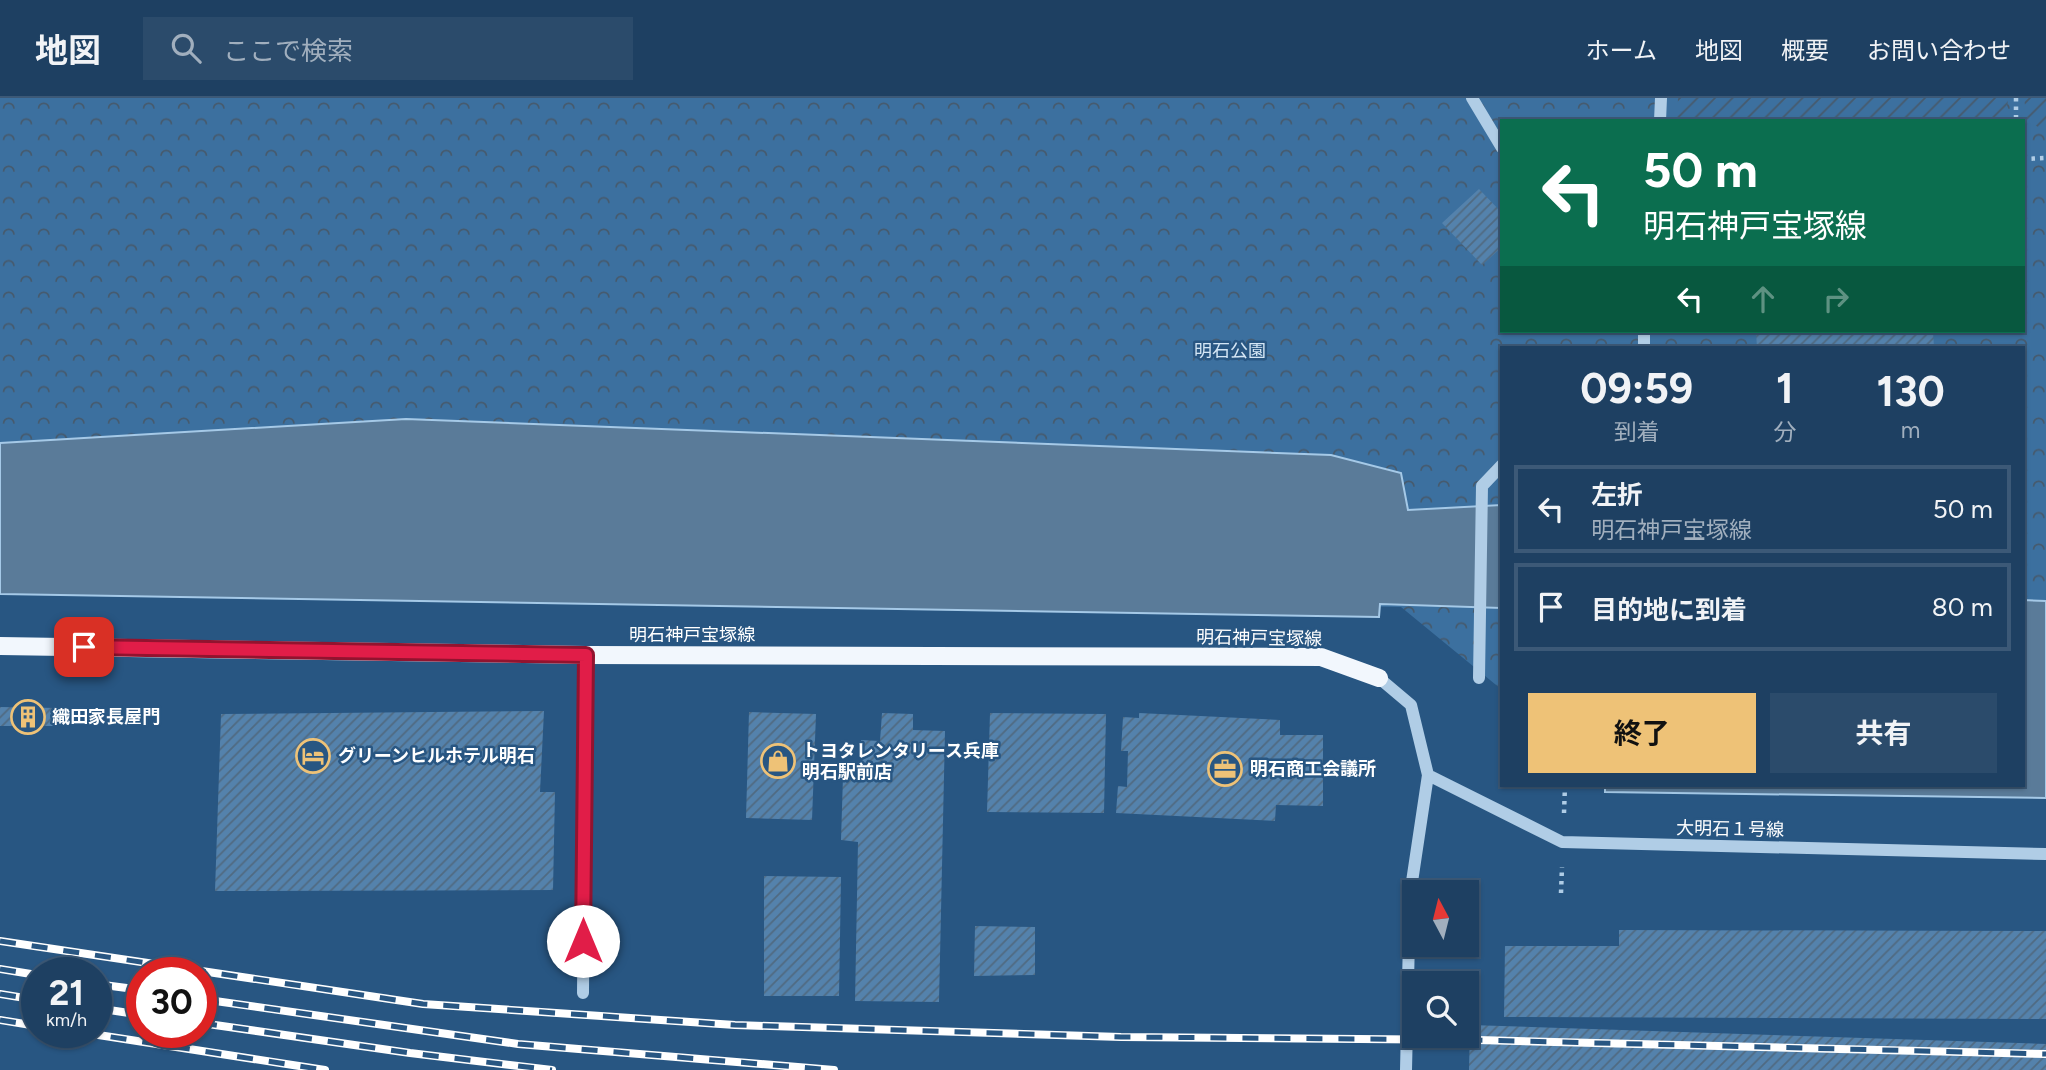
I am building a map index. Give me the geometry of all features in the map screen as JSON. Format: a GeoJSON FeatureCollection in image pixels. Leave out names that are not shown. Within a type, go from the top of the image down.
{"type":"FeatureCollection","features":[{"type":"Feature","properties":{"kind":"main road","name":"明石神戸宝塚線"},"geometry":{"type":"LineString","coordinates":[[0,646],[586,655],[1321,657],[1379,678]]}},
{"type":"Feature","properties":{"kind":"street"},"geometry":{"type":"LineString","coordinates":[[1472,98],[1500,145]]}},
{"type":"Feature","properties":{"kind":"street"},"geometry":{"type":"LineString","coordinates":[[1660,119],[1661,98]]}},
{"type":"Feature","properties":{"kind":"street"},"geometry":{"type":"LineString","coordinates":[[1479,678],[1482,486],[1500,467]]}},
{"type":"Feature","properties":{"kind":"street"},"geometry":{"type":"LineString","coordinates":[[583,993],[586,655]]}},
{"type":"Feature","properties":{"kind":"street"},"geometry":{"type":"LineString","coordinates":[[1379,678],[1411,705],[1428,775],[1410,895],[1406,1070]]}},
{"type":"Feature","properties":{"kind":"street","name":"大明石１号線"},"geometry":{"type":"LineString","coordinates":[[1428,775],[1562,842],[2046,854]]}},
{"type":"Feature","properties":{"kind":"path"},"geometry":{"type":"LineString","coordinates":[[2016,98],[2016,119]]}},
{"type":"Feature","properties":{"kind":"path"},"geometry":{"type":"LineString","coordinates":[[2025,159],[2046,158]]}},
{"type":"Feature","properties":{"kind":"green space","name":"明石公園"},"geometry":{"type":"Polygon","coordinates":[[[0,98],[2046,98],[2046,786],[2025,786],[2025,346],[1500,346],[1500,688],[1401,607],[0,586],[0,98]]]}},
{"type":"Feature","properties":{"kind":"green space"},"geometry":{"type":"Polygon","coordinates":[[[1678,98],[2008,98],[2004,119],[1677,119],[1678,98]]]}},
{"type":"Feature","properties":{"kind":"green space"},"geometry":{"type":"Polygon","coordinates":[[[2024,98],[2046,98],[2046,132],[2027,120],[2024,98]]]}},
{"type":"Feature","properties":{"kind":"shaded area"},"geometry":{"type":"Polygon","coordinates":[[[406,419],[1331,455],[1401,473],[1408,510],[1500,505],[1500,608],[1380,604],[1379,617],[0,594],[0,443],[406,419]]]}},
{"type":"Feature","properties":{"kind":"shaded area"},"geometry":{"type":"Polygon","coordinates":[[[2025,600],[2046,601],[2046,798],[1605,792],[1605,787],[2025,787],[2025,600]]]}},
{"type":"Feature","properties":{"kind":"building"},"geometry":{"type":"Polygon","coordinates":[[[1479,189],[1500,211],[1500,249],[1482,265],[1442,223],[1479,189]]]}},
{"type":"Feature","properties":{"kind":"building"},"geometry":{"type":"Polygon","coordinates":[[[1756,333],[1933,333],[1934,346],[1757,346],[1756,333]]]}},
{"type":"Feature","properties":{"kind":"building","name":"織田家長屋門"},"geometry":{"type":"Polygon","coordinates":[[[0,707],[57,708],[57,726],[0,726],[0,707]]]}},
{"type":"Feature","properties":{"kind":"building"},"geometry":{"type":"Polygon","coordinates":[[[544,711],[540,792],[555,792],[553,890],[215,891],[221,714],[544,711]]]}},
{"type":"Feature","properties":{"kind":"building"},"geometry":{"type":"Polygon","coordinates":[[[749,712],[816,714],[812,820],[746,818],[749,712]]]}},
{"type":"Feature","properties":{"kind":"building"},"geometry":{"type":"Polygon","coordinates":[[[882,713],[913,714],[913,730],[945,731],[939,1002],[855,1001],[858,842],[841,840],[843,776],[860,777],[861,740],[880,741],[882,713]]]}},
{"type":"Feature","properties":{"kind":"building"},"geometry":{"type":"Polygon","coordinates":[[[990,713],[1106,714],[1104,813],[987,812],[990,713]]]}},
{"type":"Feature","properties":{"kind":"building","name":"明石商工会議所"},"geometry":{"type":"Polygon","coordinates":[[[1139,713],[1280,720],[1280,735],[1323,735],[1323,806],[1276,805],[1275,821],[1116,813],[1118,786],[1127,787],[1128,751],[1121,751],[1123,717],[1139,718],[1139,713]]]}},
{"type":"Feature","properties":{"kind":"building"},"geometry":{"type":"Polygon","coordinates":[[[764,876],[841,877],[839,996],[764,996],[764,876]]]}},
{"type":"Feature","properties":{"kind":"building"},"geometry":{"type":"Polygon","coordinates":[[[975,926],[1035,927],[1035,975],[974,976],[975,926]]]}},
{"type":"Feature","properties":{"kind":"building"},"geometry":{"type":"Polygon","coordinates":[[[1619,930],[2046,931],[2046,1019],[1504,1017],[1505,946],[1619,946],[1619,930]]]}},
{"type":"Feature","properties":{"kind":"building"},"geometry":{"type":"Polygon","coordinates":[[[1479,1025],[2046,1044],[2046,1070],[1469,1070],[1469,1048],[1479,1048],[1479,1025]]]}},
{"type":"Feature","properties":{"kind":"railway"},"geometry":{"type":"LineString","coordinates":[[0,941],[423,1004],[735,1025],[1121,1037],[1477,1040],[2046,1054]]}},
{"type":"Feature","properties":{"kind":"railway"},"geometry":{"type":"LineString","coordinates":[[0,969],[21,972]]}},
{"type":"Feature","properties":{"kind":"railway"},"geometry":{"type":"LineString","coordinates":[[112,986],[126,988]]}},
{"type":"Feature","properties":{"kind":"railway"},"geometry":{"type":"LineString","coordinates":[[0,994],[21,997]]}},
{"type":"Feature","properties":{"kind":"railway"},"geometry":{"type":"LineString","coordinates":[[217,1001],[518,1044],[834,1070]]}},
{"type":"Feature","properties":{"kind":"railway"},"geometry":{"type":"LineString","coordinates":[[112,1010],[126,1013]]}},
{"type":"Feature","properties":{"kind":"railway"},"geometry":{"type":"LineString","coordinates":[[0,1020],[21,1023]]}},
{"type":"Feature","properties":{"kind":"railway"},"geometry":{"type":"LineString","coordinates":[[217,1025],[552,1070]]}},
{"type":"Feature","properties":{"kind":"railway"},"geometry":{"type":"LineString","coordinates":[[112,1037],[325,1070]]}},
{"type":"Feature","properties":{"kind":"place","name":"織田家長屋門"},"geometry":{"type":"Point","coordinates":[28,717]}},
{"type":"Feature","properties":{"kind":"place","name":"グリーンヒルホテル明石"},"geometry":{"type":"Point","coordinates":[313,756]}},
{"type":"Feature","properties":{"kind":"place","name":"トヨタレンタリース兵庫 明石駅前店"},"geometry":{"type":"Point","coordinates":[778,761]}},
{"type":"Feature","properties":{"kind":"place","name":"明石商工会議所"},"geometry":{"type":"Point","coordinates":[1225,769]}},
{"type":"Feature","properties":{"kind":"route"},"geometry":{"type":"LineString","coordinates":[[84,647],[586,655],[583,941]]}}]}
